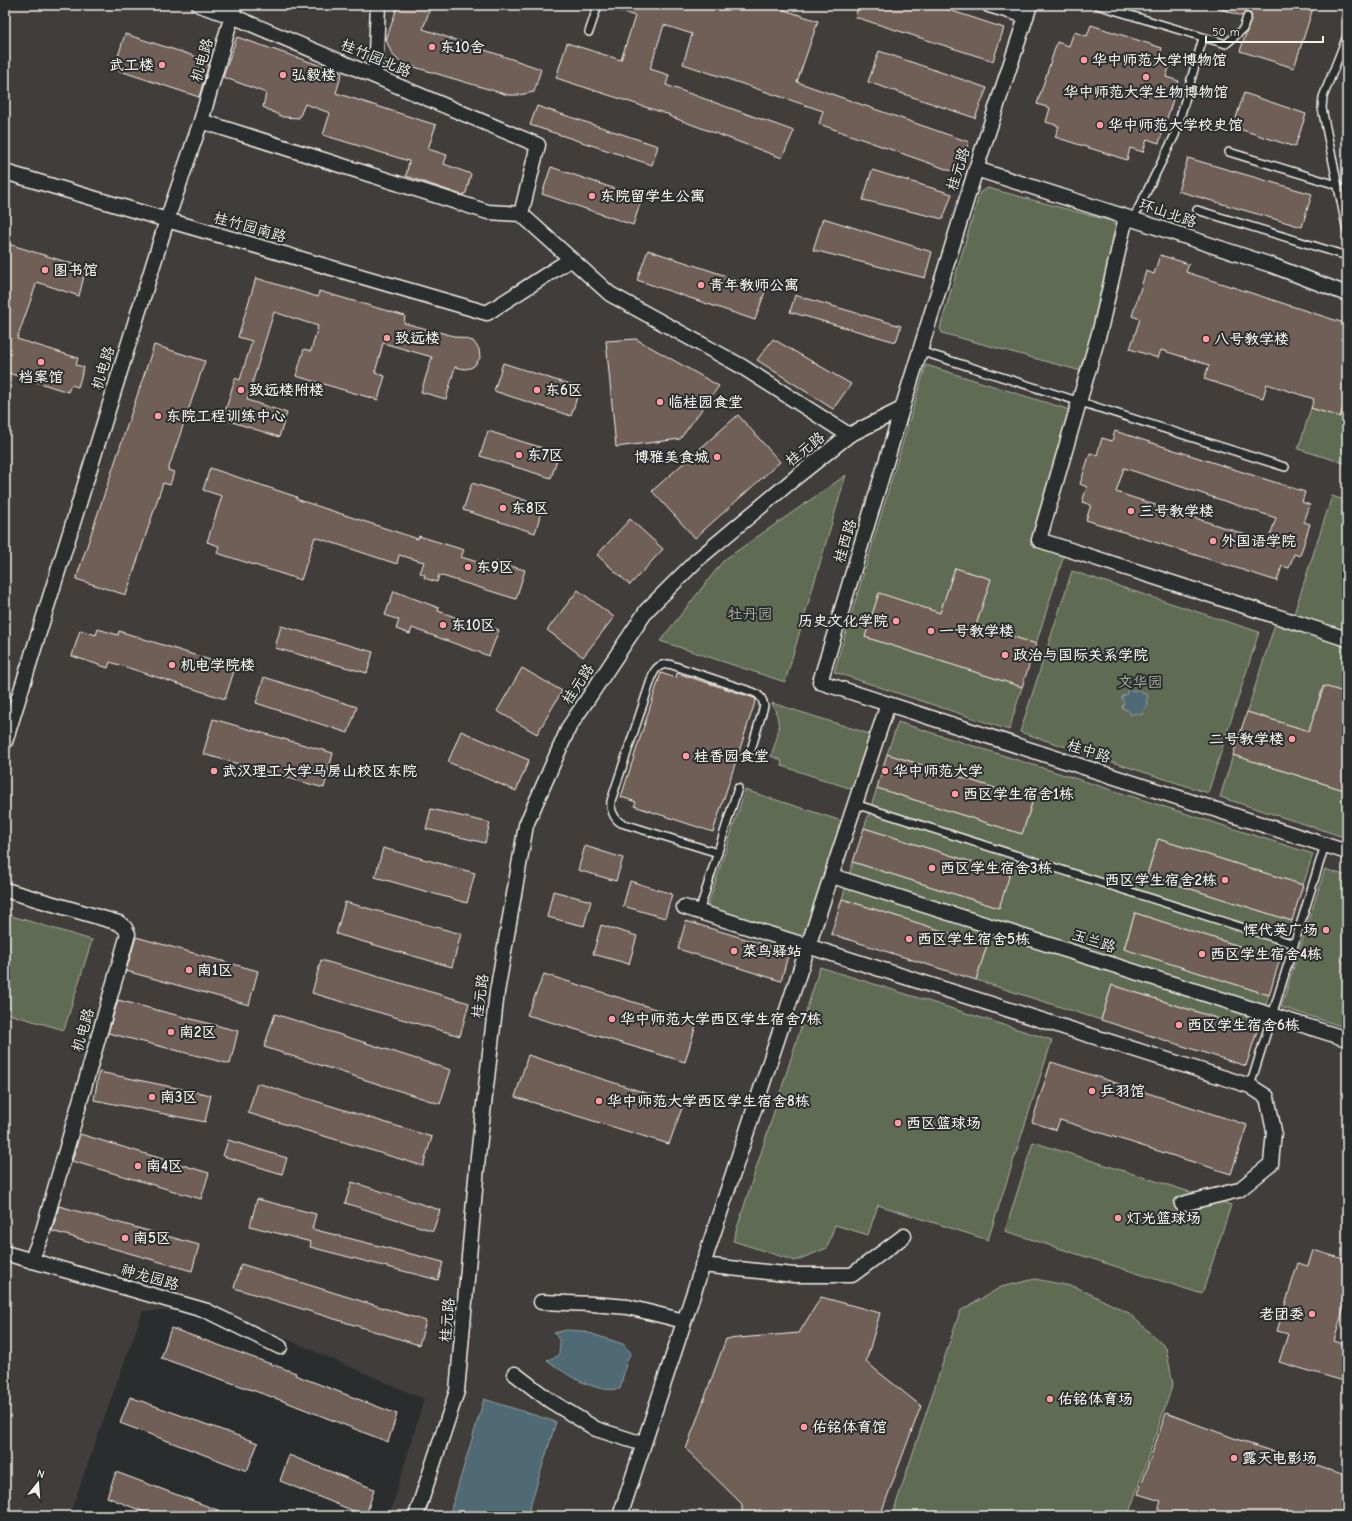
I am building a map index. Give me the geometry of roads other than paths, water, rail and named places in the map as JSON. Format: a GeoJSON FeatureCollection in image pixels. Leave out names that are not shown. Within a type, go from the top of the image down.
{"type":"FeatureCollection","features":[{"type":"Feature","properties":{"kind":"street","name":"桂竹园北路"},"geometry":{"type":"LineString","coordinates":[[199,5],[234,10],[375,76],[538,145],[521,214]]}},
{"type":"Feature","properties":{"kind":"street"},"geometry":{"type":"LineString","coordinates":[[375,76],[378,5]]}},
{"type":"Feature","properties":{"kind":"street"},"geometry":{"type":"LineString","coordinates":[[990,5],[1028,11]]}},
{"type":"Feature","properties":{"kind":"street","name":"机电路"},"geometry":{"type":"LineString","coordinates":[[5,742],[10,705],[167,220],[201,121],[234,10]]}},
{"type":"Feature","properties":{"kind":"street","name":"桂元路"},"geometry":{"type":"LineString","coordinates":[[416,1516],[458,1386],[478,1156],[496,1000],[526,825],[569,727],[648,610],[696,560],[849,435],[902,409],[976,169],[1028,11]]}},
{"type":"Feature","properties":{"kind":"street"},"geometry":{"type":"LineString","coordinates":[[201,121],[488,212],[521,214],[610,294],[741,366],[849,435]]}},
{"type":"Feature","properties":{"kind":"street","name":"环山北路"},"geometry":{"type":"LineString","coordinates":[[976,169],[1130,218],[1285,270],[1347,294]]}},
{"type":"Feature","properties":{"kind":"street","name":"桂竹园南路"},"geometry":{"type":"LineString","coordinates":[[5,172],[487,313],[571,259]]}},
{"type":"Feature","properties":{"kind":"street"},"geometry":{"type":"LineString","coordinates":[[1130,218],[1080,401],[1039,540],[1347,639]]}},
{"type":"Feature","properties":{"kind":"street","name":"桂西路"},"geometry":{"type":"LineString","coordinates":[[820,682],[902,409]]}},
{"type":"Feature","properties":{"kind":"street","name":"桂中路"},"geometry":{"type":"LineString","coordinates":[[820,682],[1347,852]]}},
{"type":"Feature","properties":{"kind":"street"},"geometry":{"type":"LineString","coordinates":[[620,1516],[888,704]]}},
{"type":"Feature","properties":{"kind":"street","name":"玉兰路"},"geometry":{"type":"LineString","coordinates":[[832,876],[1347,1039]]}},
{"type":"Feature","properties":{"kind":"street","name":"机电路"},"geometry":{"type":"LineString","coordinates":[[5,890],[119,923],[125,928],[128,934],[42,1234],[31,1261]]}},
{"type":"Feature","properties":{"kind":"street"},"geometry":{"type":"LineString","coordinates":[[684,907],[1250,1086],[1267,1097],[1274,1131],[1271,1164],[1239,1190],[1182,1204]]}},
{"type":"Feature","properties":{"kind":"street"},"geometry":{"type":"LineString","coordinates":[[702,1265],[794,1274],[852,1275],[904,1236]]}},
{"type":"Feature","properties":{"kind":"street","name":"神龙园路"},"geometry":{"type":"LineString","coordinates":[[6,1257],[31,1261],[207,1311],[280,1346]]}},
{"type":"Feature","properties":{"kind":"street"},"geometry":{"type":"LineString","coordinates":[[541,1302],[628,1307],[684,1321]]}},
{"type":"Feature","properties":{"kind":"street"},"geometry":{"type":"LineString","coordinates":[[515,1374],[550,1400],[596,1429],[643,1444]]}},
{"type":"Feature","properties":{"kind":"lane"},"geometry":{"type":"LineString","coordinates":[[589,32],[598,5]]}},
{"type":"Feature","properties":{"kind":"lane"},"geometry":{"type":"LineString","coordinates":[[1097,5],[1226,44],[1243,29],[1247,17]]}},
{"type":"Feature","properties":{"kind":"lane"},"geometry":{"type":"LineString","coordinates":[[1347,36],[1322,102],[1347,231]]}},
{"type":"Feature","properties":{"kind":"lane"},"geometry":{"type":"LineString","coordinates":[[1130,218],[1175,135],[1203,38]]}},
{"type":"Feature","properties":{"kind":"lane"},"geometry":{"type":"LineString","coordinates":[[1230,152],[1337,185]]}},
{"type":"Feature","properties":{"kind":"lane"},"geometry":{"type":"LineString","coordinates":[[1197,210],[1347,256]]}},
{"type":"Feature","properties":{"kind":"lane"},"geometry":{"type":"LineString","coordinates":[[920,351],[1284,467]]}},
{"type":"Feature","properties":{"kind":"lane"},"geometry":{"type":"LineString","coordinates":[[718,853],[621,823],[615,819],[611,808],[610,804],[653,674],[657,668],[664,664],[669,664],[753,692],[759,696],[764,706],[751,750]]}},
{"type":"Feature","properties":{"kind":"lane"},"geometry":{"type":"LineString","coordinates":[[699,912],[738,788]]}},
{"type":"Feature","properties":{"kind":"lane"},"geometry":{"type":"LineString","coordinates":[[855,804],[1294,944]]}},
{"type":"Feature","properties":{"kind":"lane"},"geometry":{"type":"LineString","coordinates":[[1250,1086],[1325,845]]}},
{"type":"Feature","properties":{"kind":"water"},"geometry":{"type":"Polygon","coordinates":[[[1128,689],[1135,691],[1139,689],[1142,693],[1148,695],[1146,701],[1148,706],[1144,708],[1142,715],[1135,713],[1131,715],[1129,711],[1122,708],[1124,702],[1122,700],[1122,696],[1126,695],[1128,689]]]}},
{"type":"Feature","properties":{"kind":"water"},"geometry":{"type":"Polygon","coordinates":[[[566,1330],[583,1331],[623,1344],[631,1353],[627,1360],[620,1389],[606,1389],[588,1385],[567,1374],[547,1360],[558,1356],[560,1346],[554,1333],[566,1330]]]}},
{"type":"Feature","properties":{"kind":"water"},"geometry":{"type":"Polygon","coordinates":[[[484,1399],[556,1422],[527,1516],[449,1516],[484,1399]]]}},
{"type":"Feature","properties":{"kind":"place","name":"东10舍"},"geometry":{"type":"Point","coordinates":[432,47]}},
{"type":"Feature","properties":{"kind":"place","name":"华中师范大学博物馆"},"geometry":{"type":"Point","coordinates":[1084,60]}},
{"type":"Feature","properties":{"kind":"place","name":"武工楼"},"geometry":{"type":"Point","coordinates":[162,65]}},
{"type":"Feature","properties":{"kind":"place","name":"弘毅楼"},"geometry":{"type":"Point","coordinates":[283,75]}},
{"type":"Feature","properties":{"kind":"place","name":"华中师范大学生物博物馆"},"geometry":{"type":"Point","coordinates":[1146,77]}},
{"type":"Feature","properties":{"kind":"place","name":"华中师范大学校史馆"},"geometry":{"type":"Point","coordinates":[1100,125]}},
{"type":"Feature","properties":{"kind":"place","name":"东院留学生公寓"},"geometry":{"type":"Point","coordinates":[592,196]}},
{"type":"Feature","properties":{"kind":"place","name":"图书馆"},"geometry":{"type":"Point","coordinates":[45,270]}},
{"type":"Feature","properties":{"kind":"place","name":"青年教师公寓"},"geometry":{"type":"Point","coordinates":[701,285]}},
{"type":"Feature","properties":{"kind":"place","name":"致远楼"},"geometry":{"type":"Point","coordinates":[387,338]}},
{"type":"Feature","properties":{"kind":"place","name":"八号教学楼"},"geometry":{"type":"Point","coordinates":[1206,339]}},
{"type":"Feature","properties":{"kind":"place","name":"档案馆"},"geometry":{"type":"Point","coordinates":[41,362]}},
{"type":"Feature","properties":{"kind":"place","name":"致远楼附楼"},"geometry":{"type":"Point","coordinates":[241,390]}},
{"type":"Feature","properties":{"kind":"place","name":"东6区"},"geometry":{"type":"Point","coordinates":[537,390]}},
{"type":"Feature","properties":{"kind":"place","name":"临桂园食堂"},"geometry":{"type":"Point","coordinates":[660,402]}},
{"type":"Feature","properties":{"kind":"place","name":"东院工程训练中心"},"geometry":{"type":"Point","coordinates":[158,416]}},
{"type":"Feature","properties":{"kind":"place","name":"东7区"},"geometry":{"type":"Point","coordinates":[519,455]}},
{"type":"Feature","properties":{"kind":"place","name":"博雅美食城"},"geometry":{"type":"Point","coordinates":[717,457]}},
{"type":"Feature","properties":{"kind":"place","name":"东8区"},"geometry":{"type":"Point","coordinates":[503,508]}},
{"type":"Feature","properties":{"kind":"place","name":"三号教学楼"},"geometry":{"type":"Point","coordinates":[1131,511]}},
{"type":"Feature","properties":{"kind":"place","name":"外国语学院"},"geometry":{"type":"Point","coordinates":[1213,541]}},
{"type":"Feature","properties":{"kind":"place","name":"东9区"},"geometry":{"type":"Point","coordinates":[468,567]}},
{"type":"Feature","properties":{"kind":"place","name":"历史文化学院"},"geometry":{"type":"Point","coordinates":[896,621]}},
{"type":"Feature","properties":{"kind":"place","name":"东10区"},"geometry":{"type":"Point","coordinates":[443,625]}},
{"type":"Feature","properties":{"kind":"place","name":"一号教学楼"},"geometry":{"type":"Point","coordinates":[931,631]}},
{"type":"Feature","properties":{"kind":"place","name":"政治与国际关系学院"},"geometry":{"type":"Point","coordinates":[1005,655]}},
{"type":"Feature","properties":{"kind":"place","name":"机电学院楼"},"geometry":{"type":"Point","coordinates":[172,665]}},
{"type":"Feature","properties":{"kind":"place","name":"二号教学楼"},"geometry":{"type":"Point","coordinates":[1292,739]}},
{"type":"Feature","properties":{"kind":"place","name":"桂香园食堂"},"geometry":{"type":"Point","coordinates":[686,756]}},
{"type":"Feature","properties":{"kind":"place","name":"武汉理工大学马房山校区东院"},"geometry":{"type":"Point","coordinates":[214,771]}},
{"type":"Feature","properties":{"kind":"place","name":"华中师范大学"},"geometry":{"type":"Point","coordinates":[885,771]}},
{"type":"Feature","properties":{"kind":"place","name":"西区学生宿舍1栋"},"geometry":{"type":"Point","coordinates":[955,794]}},
{"type":"Feature","properties":{"kind":"place","name":"西区学生宿舍3栋"},"geometry":{"type":"Point","coordinates":[932,868]}},
{"type":"Feature","properties":{"kind":"place","name":"西区学生宿舍2栋"},"geometry":{"type":"Point","coordinates":[1225,880]}},
{"type":"Feature","properties":{"kind":"place","name":"恽代英广场"},"geometry":{"type":"Point","coordinates":[1326,930]}},
{"type":"Feature","properties":{"kind":"place","name":"西区学生宿舍5栋"},"geometry":{"type":"Point","coordinates":[909,939]}},
{"type":"Feature","properties":{"kind":"place","name":"菜鸟驿站"},"geometry":{"type":"Point","coordinates":[734,951]}},
{"type":"Feature","properties":{"kind":"place","name":"西区学生宿舍4栋"},"geometry":{"type":"Point","coordinates":[1202,954]}},
{"type":"Feature","properties":{"kind":"place","name":"南1区"},"geometry":{"type":"Point","coordinates":[189,970]}},
{"type":"Feature","properties":{"kind":"place","name":"华中师范大学西区学生宿舍7栋"},"geometry":{"type":"Point","coordinates":[612,1019]}},
{"type":"Feature","properties":{"kind":"place","name":"西区学生宿舍6栋"},"geometry":{"type":"Point","coordinates":[1179,1025]}},
{"type":"Feature","properties":{"kind":"place","name":"南2区"},"geometry":{"type":"Point","coordinates":[171,1032]}},
{"type":"Feature","properties":{"kind":"place","name":"乒羽馆"},"geometry":{"type":"Point","coordinates":[1092,1091]}},
{"type":"Feature","properties":{"kind":"place","name":"南3区"},"geometry":{"type":"Point","coordinates":[152,1097]}},
{"type":"Feature","properties":{"kind":"place","name":"华中师范大学西区学生宿舍8栋"},"geometry":{"type":"Point","coordinates":[599,1101]}},
{"type":"Feature","properties":{"kind":"place","name":"西区篮球场"},"geometry":{"type":"Point","coordinates":[898,1123]}},
{"type":"Feature","properties":{"kind":"place","name":"南4区"},"geometry":{"type":"Point","coordinates":[138,1166]}},
{"type":"Feature","properties":{"kind":"place","name":"灯光篮球场"},"geometry":{"type":"Point","coordinates":[1118,1218]}},
{"type":"Feature","properties":{"kind":"place","name":"南5区"},"geometry":{"type":"Point","coordinates":[125,1238]}},
{"type":"Feature","properties":{"kind":"place","name":"老团委"},"geometry":{"type":"Point","coordinates":[1312,1314]}},
{"type":"Feature","properties":{"kind":"place","name":"佑铭体育场"},"geometry":{"type":"Point","coordinates":[1050,1399]}},
{"type":"Feature","properties":{"kind":"place","name":"佑铭体育馆"},"geometry":{"type":"Point","coordinates":[804,1427]}},
{"type":"Feature","properties":{"kind":"place","name":"露天电影场"},"geometry":{"type":"Point","coordinates":[1234,1458]}},
{"type":"Feature","properties":{"kind":"park label","name":"牡丹园"},"geometry":{"type":"Point","coordinates":[750,614]}},
{"type":"Feature","properties":{"kind":"park label","name":"文华园"},"geometry":{"type":"Point","coordinates":[1140,682]}}]}
